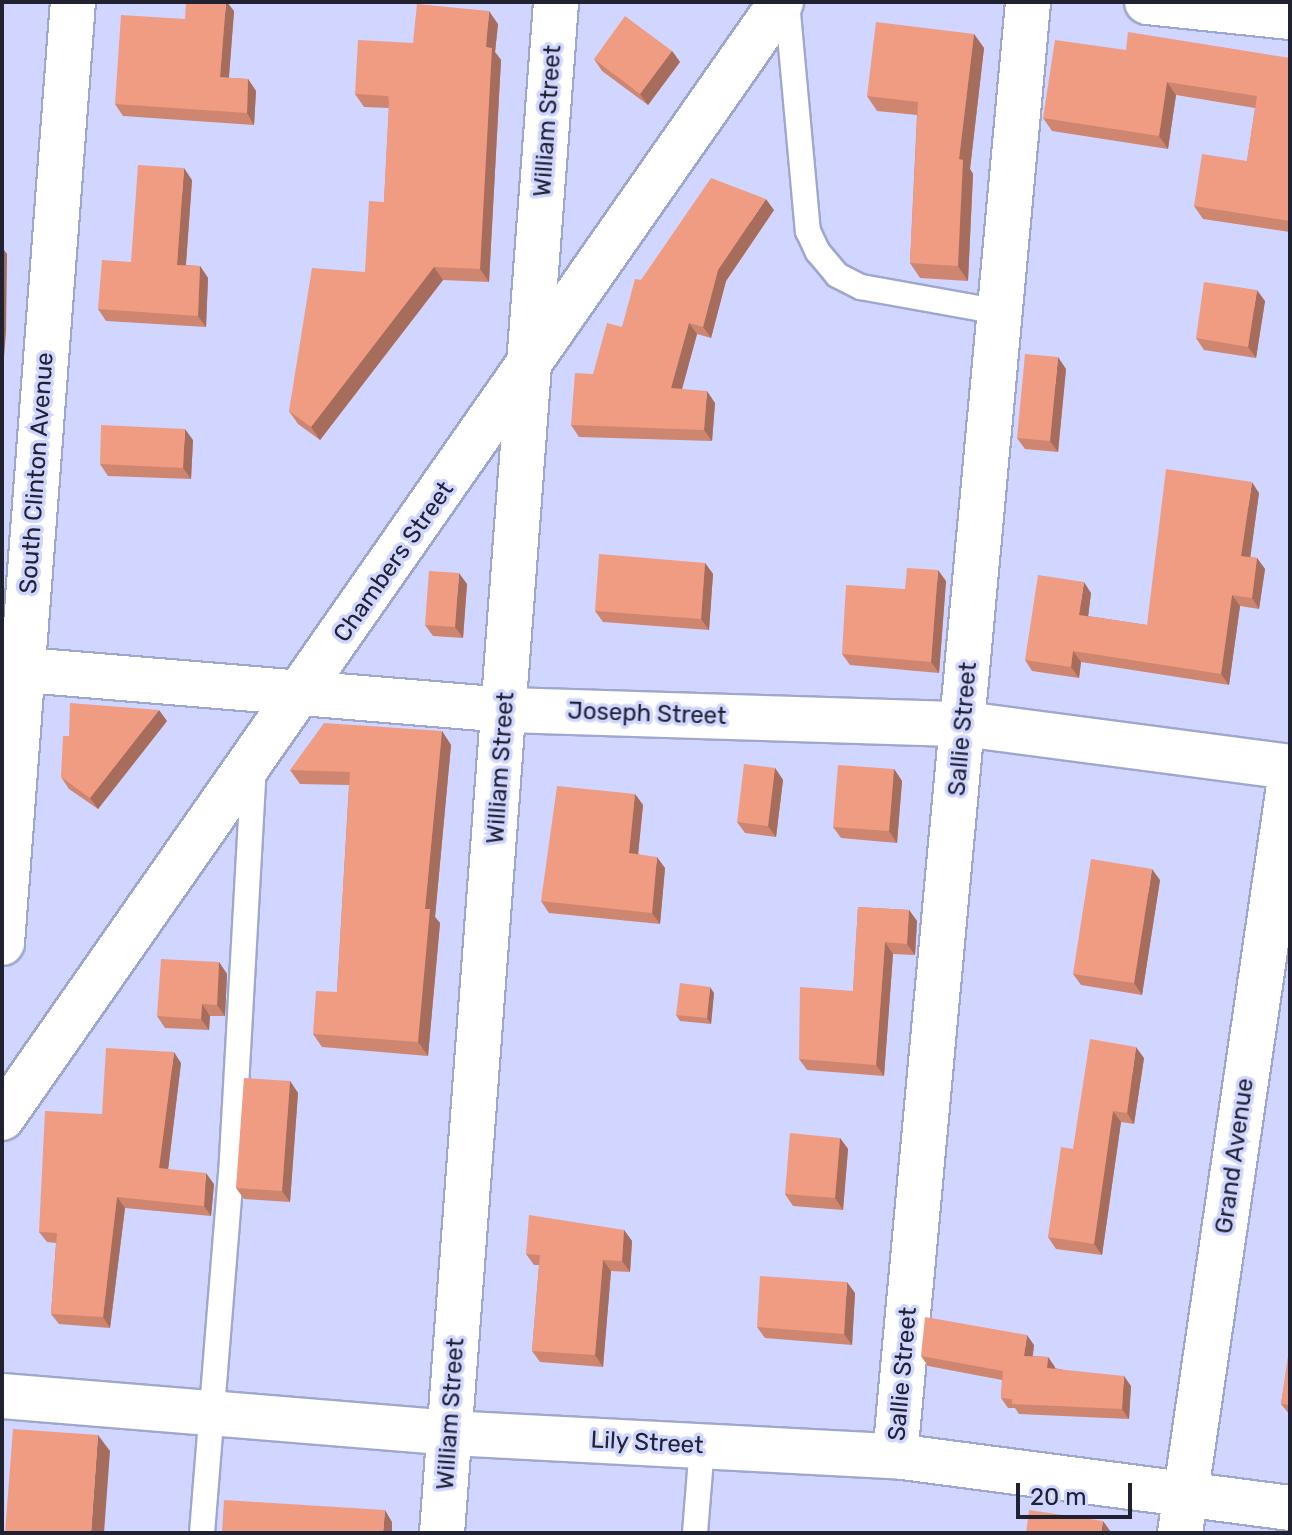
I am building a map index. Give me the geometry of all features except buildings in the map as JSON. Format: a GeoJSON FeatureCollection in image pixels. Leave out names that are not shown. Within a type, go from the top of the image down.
{"type":"FeatureCollection","features":[{"type":"Feature","properties":{"kind":"street","name":"South Clinton Avenue"},"geometry":{"type":"LineString","coordinates":[[2,943],[12,669],[73,2]]}},
{"type":"Feature","properties":{"kind":"street","name":"William Street"},"geometry":{"type":"LineString","coordinates":[[442,1533],[506,710],[556,2]]}},
{"type":"Feature","properties":{"kind":"street","name":"Chambers Street"},"geometry":{"type":"LineString","coordinates":[[2,1118],[784,2]]}},
{"type":"Feature","properties":{"kind":"street","name":"Sallie Street"},"geometry":{"type":"LineString","coordinates":[[895,1456],[1028,2]]}},
{"type":"Feature","properties":{"kind":"street"},"geometry":{"type":"LineString","coordinates":[[1147,2],[1290,17]]}},
{"type":"Feature","properties":{"kind":"street","name":"Joseph Street"},"geometry":{"type":"LineString","coordinates":[[12,669],[506,710],[964,724],[1290,767]]}},
{"type":"Feature","properties":{"kind":"street","name":"Grand Avenue"},"geometry":{"type":"LineString","coordinates":[[1183,1513],[1290,779]]}},
{"type":"Feature","properties":{"kind":"street","name":"Lily Street"},"geometry":{"type":"LineString","coordinates":[[2,1396],[450,1433],[895,1456],[1183,1513],[1290,1508]]}},
{"type":"Feature","properties":{"kind":"lane"},"geometry":{"type":"LineString","coordinates":[[784,2],[808,231],[818,252],[837,275],[861,287],[1000,312]]}},
{"type":"Feature","properties":{"kind":"lane"},"geometry":{"type":"LineString","coordinates":[[202,1533],[208,1414],[232,1158],[254,762]]}},
{"type":"Feature","properties":{"kind":"lane"},"geometry":{"type":"LineString","coordinates":[[695,1533],[702,1446]]}}]}
